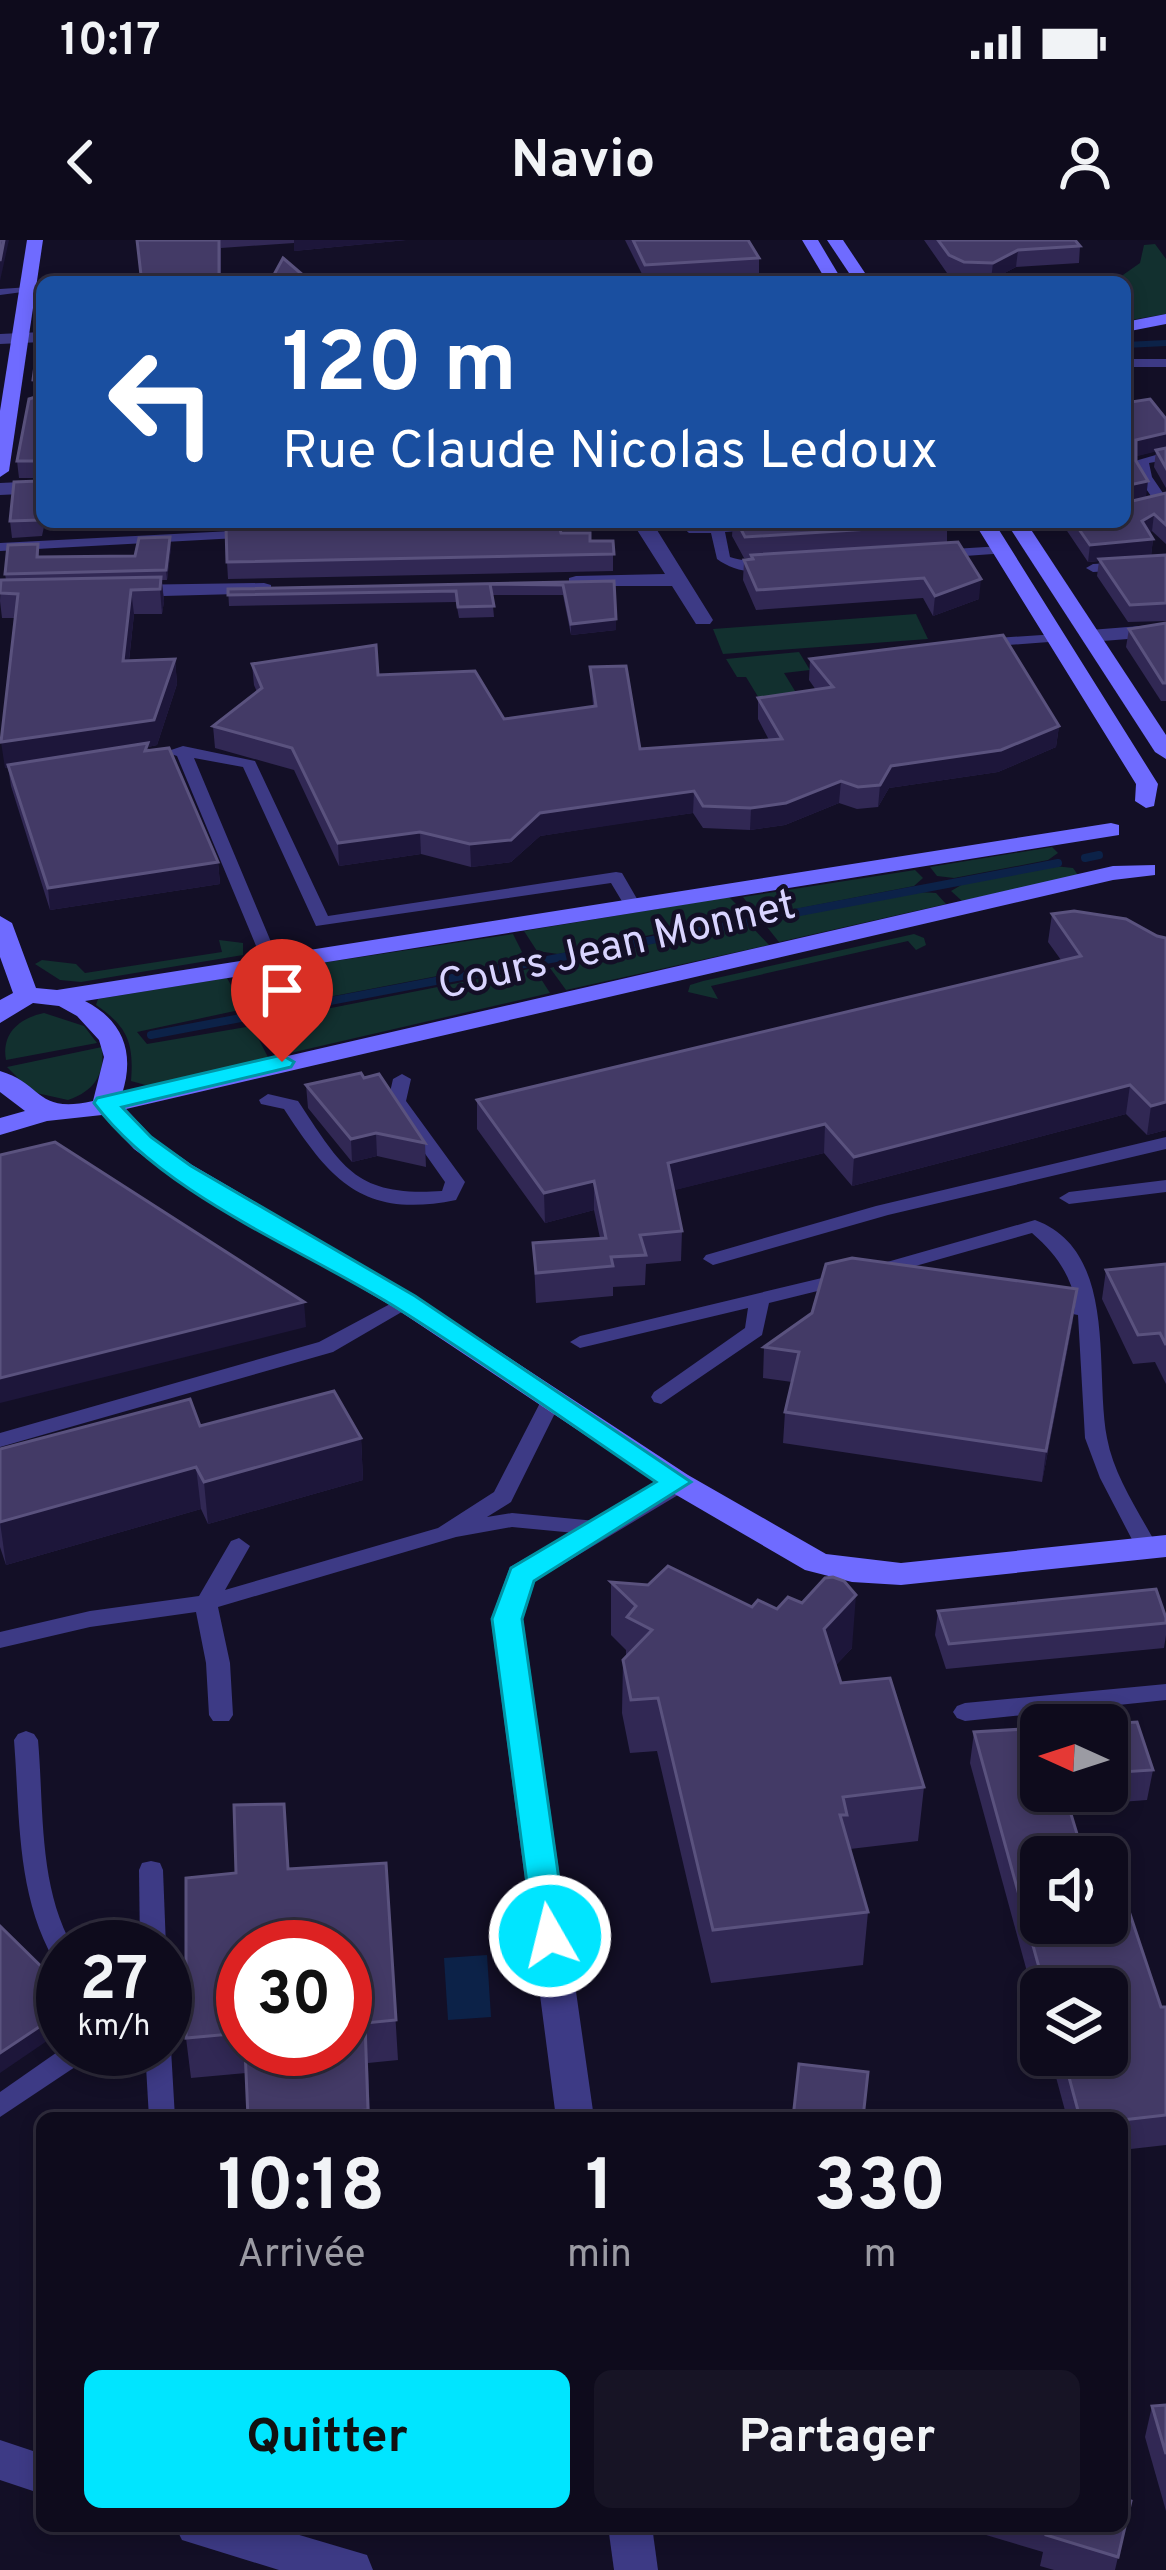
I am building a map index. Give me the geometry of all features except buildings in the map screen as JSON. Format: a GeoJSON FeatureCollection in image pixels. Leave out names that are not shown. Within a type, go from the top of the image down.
{"type":"FeatureCollection","features":[{"type":"Feature","properties":{"kind":"main road"},"geometry":{"type":"LineString","coordinates":[[0,471],[12,406],[10,339],[35,240]]}},
{"type":"Feature","properties":{"kind":"main road"},"geometry":{"type":"LineString","coordinates":[[809,240],[832,276]]}},
{"type":"Feature","properties":{"kind":"main road"},"geometry":{"type":"LineString","coordinates":[[835,240],[858,276]]}},
{"type":"Feature","properties":{"kind":"main road"},"geometry":{"type":"LineString","coordinates":[[1131,326],[1166,319]]}},
{"type":"Feature","properties":{"kind":"main road"},"geometry":{"type":"LineString","coordinates":[[988,528],[1156,798],[1117,818],[1111,830],[1114,844],[1156,874]]}},
{"type":"Feature","properties":{"kind":"main road"},"geometry":{"type":"LineString","coordinates":[[1020,528],[1166,752]]}},
{"type":"Feature","properties":{"kind":"main road"},"geometry":{"type":"LineString","coordinates":[[1057,638],[1090,636]]}},
{"type":"Feature","properties":{"kind":"main road","name":"Cours Jean Monnet"},"geometry":{"type":"LineString","coordinates":[[8,1006],[335,950],[1111,830]]}},
{"type":"Feature","properties":{"kind":"main road","name":"Cours Jean Monnet"},"geometry":{"type":"LineString","coordinates":[[45,1113],[80,1112],[1069,883],[1156,874]]}},
{"type":"Feature","properties":{"kind":"main road"},"geometry":{"type":"LineString","coordinates":[[0,922],[8,1006]]}},
{"type":"Feature","properties":{"kind":"main road"},"geometry":{"type":"LineString","coordinates":[[61,997],[103,1026],[117,1055],[106,1103],[143,1142],[182,1172],[406,1302],[677,1482],[816,1562],[852,1571],[901,1574],[1156,1547]]}},
{"type":"Feature","properties":{"kind":"main road"},"geometry":{"type":"LineString","coordinates":[[0,1079],[45,1113]]}},
{"type":"Feature","properties":{"kind":"main road"},"geometry":{"type":"LineString","coordinates":[[0,1127],[45,1113]]}},
{"type":"Feature","properties":{"kind":"street"},"geometry":{"type":"LineString","coordinates":[[0,489],[36,487]]}},
{"type":"Feature","properties":{"kind":"street"},"geometry":{"type":"LineString","coordinates":[[646,528],[703,620]]}},
{"type":"Feature","properties":{"kind":"street"},"geometry":{"type":"LineString","coordinates":[[562,582],[679,580]]}},
{"type":"Feature","properties":{"kind":"street"},"geometry":{"type":"LineString","coordinates":[[94,592],[281,588]]}},
{"type":"Feature","properties":{"kind":"street"},"geometry":{"type":"LineString","coordinates":[[1090,636],[1166,631]]}},
{"type":"Feature","properties":{"kind":"street"},"geometry":{"type":"LineString","coordinates":[[574,2112],[507,1619],[521,1575],[677,1482]]}},
{"type":"Feature","properties":{"kind":"street"},"geometry":{"type":"LineString","coordinates":[[0,2460],[36,2472]]}},
{"type":"Feature","properties":{"kind":"street"},"geometry":{"type":"LineString","coordinates":[[218,2532],[351,2570]]}},
{"type":"Feature","properties":{"kind":"street"},"geometry":{"type":"LineString","coordinates":[[631,2532],[636,2570]]}},
{"type":"Feature","properties":{"kind":"lane"},"geometry":{"type":"LineString","coordinates":[[0,292],[26,289]]}},
{"type":"Feature","properties":{"kind":"lane"},"geometry":{"type":"LineString","coordinates":[[1131,364],[1166,367]]}},
{"type":"Feature","properties":{"kind":"lane"},"geometry":{"type":"LineString","coordinates":[[1131,509],[1156,505],[1158,496],[1145,477],[1142,460],[1166,456]]}},
{"type":"Feature","properties":{"kind":"lane"},"geometry":{"type":"LineString","coordinates":[[692,528],[731,528]]}},
{"type":"Feature","properties":{"kind":"lane"},"geometry":{"type":"LineString","coordinates":[[717,529],[724,560],[741,568],[789,564]]}},
{"type":"Feature","properties":{"kind":"lane"},"geometry":{"type":"LineString","coordinates":[[0,547],[267,533]]}},
{"type":"Feature","properties":{"kind":"lane"},"geometry":{"type":"LineString","coordinates":[[908,556],[1002,550]]}},
{"type":"Feature","properties":{"kind":"lane"},"geometry":{"type":"LineString","coordinates":[[1093,568],[1164,558]]}},
{"type":"Feature","properties":{"kind":"lane"},"geometry":{"type":"LineString","coordinates":[[970,644],[1057,638]]}},
{"type":"Feature","properties":{"kind":"lane"},"geometry":{"type":"LineString","coordinates":[[160,754],[183,751],[249,764],[335,950]]}},
{"type":"Feature","properties":{"kind":"lane"},"geometry":{"type":"LineString","coordinates":[[183,751],[270,961]]}},
{"type":"Feature","properties":{"kind":"lane"},"geometry":{"type":"LineString","coordinates":[[322,922],[616,877],[632,904]]}},
{"type":"Feature","properties":{"kind":"lane"},"geometry":{"type":"LineString","coordinates":[[268,1100],[291,1105],[341,1174],[385,1182],[408,1200],[449,1196],[454,1182],[397,1101],[402,1079]]}},
{"type":"Feature","properties":{"kind":"lane"},"geometry":{"type":"LineString","coordinates":[[713,1258],[884,1210],[1166,1143]]}},
{"type":"Feature","properties":{"kind":"lane"},"geometry":{"type":"LineString","coordinates":[[1069,1198],[1166,1186]]}},
{"type":"Feature","properties":{"kind":"lane"},"geometry":{"type":"LineString","coordinates":[[580,1342],[865,1274],[1035,1226],[1062,1244],[1094,1324],[1096,1441],[1156,1547]]}},
{"type":"Feature","properties":{"kind":"lane"},"geometry":{"type":"LineString","coordinates":[[865,1274],[910,1281]]}},
{"type":"Feature","properties":{"kind":"lane"},"geometry":{"type":"LineString","coordinates":[[661,1397],[755,1331],[759,1299]]}},
{"type":"Feature","properties":{"kind":"lane"},"geometry":{"type":"LineString","coordinates":[[1022,1300],[1088,1310]]}},
{"type":"Feature","properties":{"kind":"lane"},"geometry":{"type":"LineString","coordinates":[[0,1440],[326,1346],[406,1302]]}},
{"type":"Feature","properties":{"kind":"lane"},"geometry":{"type":"LineString","coordinates":[[446,1533],[503,1497],[552,1399]]}},
{"type":"Feature","properties":{"kind":"lane"},"geometry":{"type":"LineString","coordinates":[[0,1640],[90,1619],[206,1603],[446,1533],[512,1520],[596,1528]]}},
{"type":"Feature","properties":{"kind":"lane"},"geometry":{"type":"LineString","coordinates":[[221,1715],[218,1663],[206,1603],[239,1546]]}},
{"type":"Feature","properties":{"kind":"lane"},"geometry":{"type":"LineString","coordinates":[[964,1712],[1166,1692]]}},
{"type":"Feature","properties":{"kind":"lane"},"geometry":{"type":"LineString","coordinates":[[26,1740],[48,1920]]}},
{"type":"Feature","properties":{"kind":"lane"},"geometry":{"type":"LineString","coordinates":[[151,1870],[152,1920]]}},
{"type":"Feature","properties":{"kind":"lane"},"geometry":{"type":"LineString","coordinates":[[0,2106],[43,2076]]}},
{"type":"Feature","properties":{"kind":"lane"},"geometry":{"type":"LineString","coordinates":[[160,2076],[162,2112]]}},
{"type":"Feature","properties":{"kind":"green space"},"geometry":{"type":"Polygon","coordinates":[[[1155,244],[1166,259],[1166,314],[1131,320],[1131,276],[1122,276],[1140,263],[1144,245],[1155,244]]]}},
{"type":"Feature","properties":{"kind":"green space"},"geometry":{"type":"Polygon","coordinates":[[[916,614],[928,639],[723,654],[713,629],[916,614]]]}},
{"type":"Feature","properties":{"kind":"green space"},"geometry":{"type":"Polygon","coordinates":[[[799,652],[810,670],[784,673],[806,709],[768,713],[746,677],[737,677],[726,659],[799,652]]]}},
{"type":"Feature","properties":{"kind":"green space"},"geometry":{"type":"Polygon","coordinates":[[[1052,847],[1058,853],[1048,860],[954,878],[937,876],[930,867],[1052,847]]]}},
{"type":"Feature","properties":{"kind":"green space"},"geometry":{"type":"Polygon","coordinates":[[[1054,866],[1073,868],[1078,875],[962,901],[951,891],[963,884],[1054,866]]]}},
{"type":"Feature","properties":{"kind":"green space"},"geometry":{"type":"Polygon","coordinates":[[[915,870],[923,878],[914,886],[770,914],[755,913],[743,897],[915,870]]]}},
{"type":"Feature","properties":{"kind":"green space"},"geometry":{"type":"Polygon","coordinates":[[[918,892],[936,893],[946,904],[779,942],[767,927],[776,920],[918,892]]]}},
{"type":"Feature","properties":{"kind":"green space"},"geometry":{"type":"Polygon","coordinates":[[[729,897],[742,910],[733,918],[558,954],[537,951],[524,931],[729,897]]]}},
{"type":"Feature","properties":{"kind":"green space"},"geometry":{"type":"Polygon","coordinates":[[[734,924],[751,926],[769,945],[566,990],[550,968],[734,924]]]}},
{"type":"Feature","properties":{"kind":"green space"},"geometry":{"type":"Polygon","coordinates":[[[513,934],[522,952],[510,962],[277,1007],[260,1004],[243,975],[513,934]]]}},
{"type":"Feature","properties":{"kind":"green space"},"geometry":{"type":"Polygon","coordinates":[[[914,934],[924,938],[926,945],[916,950],[908,941],[711,986],[718,999],[688,992],[690,985],[703,981],[914,934]]]}},
{"type":"Feature","properties":{"kind":"green space"},"geometry":{"type":"Polygon","coordinates":[[[219,940],[243,943],[243,955],[81,982],[60,980],[35,964],[42,960],[76,964],[85,973],[222,952],[219,940]]]}},
{"type":"Feature","properties":{"kind":"green space"},"geometry":{"type":"Polygon","coordinates":[[[534,968],[550,993],[286,1054],[270,1020],[534,968]]]}},
{"type":"Feature","properties":{"kind":"green space"},"geometry":{"type":"Polygon","coordinates":[[[227,978],[244,1009],[137,1032],[147,1044],[252,1026],[269,1059],[149,1086],[131,1081],[127,1037],[96,1005],[98,999],[227,978]]]}},
{"type":"Feature","properties":{"kind":"green space"},"geometry":{"type":"Polygon","coordinates":[[[44,1013],[84,1026],[97,1043],[6,1060],[6,1042],[14,1028],[44,1013]]]}},
{"type":"Feature","properties":{"kind":"green space"},"geometry":{"type":"Polygon","coordinates":[[[102,1047],[96,1081],[68,1100],[32,1092],[7,1067],[102,1047]]]}},
{"type":"Feature","properties":{"kind":"water"},"geometry":{"type":"Polygon","coordinates":[[[487,1955],[491,2017],[448,2020],[444,1958],[487,1955]]]}},
{"type":"Feature","properties":{"kind":"waterway"},"geometry":{"type":"LineString","coordinates":[[1131,345],[1166,343]]}},
{"type":"Feature","properties":{"kind":"waterway"},"geometry":{"type":"LineString","coordinates":[[1085,858],[1099,855]]}},
{"type":"Feature","properties":{"kind":"waterway"},"geometry":{"type":"LineString","coordinates":[[151,1035],[1058,863]]}},
{"type":"Feature","properties":{"kind":"route"},"geometry":{"type":"LineString","coordinates":[[282,1062],[106,1103],[143,1142],[182,1172],[406,1302],[677,1482],[521,1575],[507,1619],[550,1936]]}}]}
